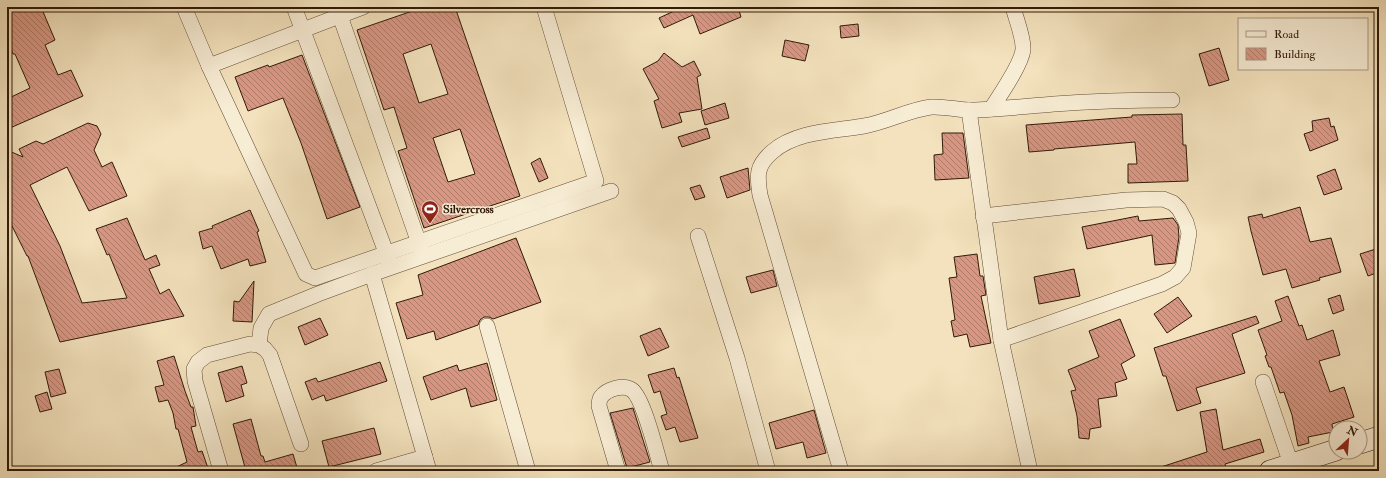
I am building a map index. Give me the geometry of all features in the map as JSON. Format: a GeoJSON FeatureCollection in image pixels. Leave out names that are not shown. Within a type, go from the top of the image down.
{"type":"FeatureCollection","features":[{"type":"Feature","properties":{"kind":"street"},"geometry":{"type":"LineString","coordinates":[[184,7],[209,66],[306,274],[315,278],[389,261],[424,256],[611,191]]}},
{"type":"Feature","properties":{"kind":"street"},"geometry":{"type":"LineString","coordinates":[[294,7],[389,261]]}},
{"type":"Feature","properties":{"kind":"street"},"geometry":{"type":"LineString","coordinates":[[209,66],[303,30],[339,11],[363,7]]}},
{"type":"Feature","properties":{"kind":"street"},"geometry":{"type":"LineString","coordinates":[[259,344],[262,328],[269,314],[372,274],[419,242],[596,181],[544,7]]}},
{"type":"Feature","properties":{"kind":"street"},"geometry":{"type":"LineString","coordinates":[[992,108],[1013,72],[1023,50],[1022,40],[1013,7]]}},
{"type":"Feature","properties":{"kind":"street"},"geometry":{"type":"LineString","coordinates":[[339,11],[424,256]]}},
{"type":"Feature","properties":{"kind":"street"},"geometry":{"type":"LineString","coordinates":[[840,471],[760,195],[758,171],[762,162],[773,151],[792,140],[816,134],[871,125],[913,111],[931,108],[942,107],[969,110],[1094,102],[1172,100]]}},
{"type":"Feature","properties":{"kind":"street"},"geometry":{"type":"LineString","coordinates":[[969,110],[1001,340],[1030,471]]}},
{"type":"Feature","properties":{"kind":"street"},"geometry":{"type":"LineString","coordinates":[[983,216],[1126,200],[1163,199],[1173,203],[1179,209],[1186,222],[1188,233],[1183,268],[1175,277],[1162,284],[1001,340]]}},
{"type":"Feature","properties":{"kind":"street"},"geometry":{"type":"LineString","coordinates":[[698,236],[737,358],[768,471]]}},
{"type":"Feature","properties":{"kind":"street"},"geometry":{"type":"LineString","coordinates":[[372,274],[427,464],[376,471]]}},
{"type":"Feature","properties":{"kind":"street"},"geometry":{"type":"LineString","coordinates":[[487,326],[528,471]]}},
{"type":"Feature","properties":{"kind":"street"},"geometry":{"type":"LineString","coordinates":[[221,471],[195,381],[194,369],[198,362],[207,355],[250,344],[259,344],[265,348],[270,355],[301,444]]}},
{"type":"Feature","properties":{"kind":"street"},"geometry":{"type":"LineString","coordinates":[[1263,382],[1291,464]]}},
{"type":"Feature","properties":{"kind":"street"},"geometry":{"type":"LineString","coordinates":[[618,471],[599,406],[600,398],[604,394],[614,389],[624,387],[632,390],[642,407],[662,471]]}},
{"type":"Feature","properties":{"kind":"street"},"geometry":{"type":"LineString","coordinates":[[1368,440],[1379,437]]}},
{"type":"Feature","properties":{"kind":"street"},"geometry":{"type":"LineString","coordinates":[[1270,471],[1328,452]]}},
{"type":"Feature","properties":{"kind":"building"},"geometry":{"type":"Polygon","coordinates":[[[7,7],[41,7],[55,40],[45,45],[58,75],[71,70],[83,96],[10,128],[7,121],[7,99],[30,88],[7,39],[7,7]]]}},
{"type":"Feature","properties":{"kind":"building"},"geometry":{"type":"Polygon","coordinates":[[[424,7],[455,7],[520,196],[424,228],[398,151],[407,148],[394,107],[384,110],[357,30],[424,7]],[[431,44],[403,54],[419,103],[448,94],[431,44]],[[460,129],[433,138],[448,182],[475,174],[460,129]]]}},
{"type":"Feature","properties":{"kind":"building"},"geometry":{"type":"Polygon","coordinates":[[[671,7],[738,7],[741,17],[700,34],[693,15],[664,28],[659,18],[672,12],[671,7]]]}},
{"type":"Feature","properties":{"kind":"building"},"geometry":{"type":"Polygon","coordinates":[[[858,24],[859,36],[841,38],[840,26],[858,24]]]}},
{"type":"Feature","properties":{"kind":"building"},"geometry":{"type":"Polygon","coordinates":[[[785,40],[809,45],[805,61],[782,56],[785,40]]]}},
{"type":"Feature","properties":{"kind":"building"},"geometry":{"type":"Polygon","coordinates":[[[1219,48],[1229,80],[1209,86],[1199,54],[1219,48]]]}},
{"type":"Feature","properties":{"kind":"building"},"geometry":{"type":"Polygon","coordinates":[[[664,53],[682,67],[694,61],[701,75],[697,77],[702,109],[679,113],[682,122],[662,128],[654,101],[659,99],[643,69],[658,61],[664,53]]]}},
{"type":"Feature","properties":{"kind":"building"},"geometry":{"type":"Polygon","coordinates":[[[302,55],[360,207],[327,219],[301,143],[283,98],[248,111],[235,77],[302,55]]]}},
{"type":"Feature","properties":{"kind":"building"},"geometry":{"type":"Polygon","coordinates":[[[725,103],[729,118],[705,125],[701,111],[725,103]]]}},
{"type":"Feature","properties":{"kind":"building"},"geometry":{"type":"Polygon","coordinates":[[[1182,114],[1183,145],[1186,145],[1188,181],[1128,183],[1128,164],[1137,164],[1135,142],[1029,152],[1026,125],[1132,117],[1132,115],[1182,114]]]}},
{"type":"Feature","properties":{"kind":"building"},"geometry":{"type":"Polygon","coordinates":[[[1329,118],[1331,127],[1334,126],[1338,140],[1310,151],[1304,134],[1313,131],[1312,121],[1329,118]]]}},
{"type":"Feature","properties":{"kind":"building"},"geometry":{"type":"Polygon","coordinates":[[[88,123],[97,126],[101,134],[94,150],[102,167],[112,162],[127,196],[89,211],[67,167],[30,185],[60,246],[82,303],[127,298],[109,254],[107,255],[96,229],[127,218],[145,260],[156,255],[160,265],[149,269],[160,294],[169,289],[184,316],[60,342],[28,256],[7,216],[7,150],[23,157],[19,149],[36,141],[43,144],[88,123]]]}},
{"type":"Feature","properties":{"kind":"building"},"geometry":{"type":"Polygon","coordinates":[[[707,128],[710,138],[682,147],[678,137],[707,128]]]}},
{"type":"Feature","properties":{"kind":"building"},"geometry":{"type":"Polygon","coordinates":[[[942,133],[963,133],[969,178],[935,180],[934,155],[943,154],[942,133]]]}},
{"type":"Feature","properties":{"kind":"building"},"geometry":{"type":"Polygon","coordinates":[[[540,158],[548,178],[539,182],[531,163],[540,158]]]}},
{"type":"Feature","properties":{"kind":"building"},"geometry":{"type":"Polygon","coordinates":[[[748,168],[750,190],[727,198],[720,177],[748,168]]]}},
{"type":"Feature","properties":{"kind":"building"},"geometry":{"type":"Polygon","coordinates":[[[1335,169],[1342,189],[1324,195],[1317,176],[1335,169]]]}},
{"type":"Feature","properties":{"kind":"building"},"geometry":{"type":"Polygon","coordinates":[[[700,185],[705,197],[695,200],[690,188],[700,185]]]}},
{"type":"Feature","properties":{"kind":"building"},"geometry":{"type":"Polygon","coordinates":[[[1300,207],[1310,242],[1331,238],[1341,272],[1292,288],[1286,269],[1263,275],[1248,217],[1262,214],[1263,218],[1300,207]]]}},
{"type":"Feature","properties":{"kind":"building"},"geometry":{"type":"Polygon","coordinates":[[[250,210],[259,231],[257,232],[266,262],[250,266],[248,259],[221,269],[212,246],[203,249],[199,232],[213,228],[212,226],[250,210]]]}},
{"type":"Feature","properties":{"kind":"building"},"geometry":{"type":"Polygon","coordinates":[[[1138,216],[1139,221],[1173,218],[1178,225],[1179,237],[1175,263],[1155,265],[1152,235],[1087,249],[1082,227],[1138,216]]]}},
{"type":"Feature","properties":{"kind":"building"},"geometry":{"type":"Polygon","coordinates":[[[516,238],[541,302],[493,319],[484,317],[480,320],[478,325],[436,340],[434,331],[407,339],[396,303],[423,295],[418,275],[516,238]]]}},
{"type":"Feature","properties":{"kind":"building"},"geometry":{"type":"Polygon","coordinates":[[[1379,248],[1379,272],[1368,276],[1360,254],[1379,248]]]}},
{"type":"Feature","properties":{"kind":"building"},"geometry":{"type":"Polygon","coordinates":[[[977,254],[980,276],[983,276],[986,295],[981,296],[991,343],[970,347],[967,334],[954,337],[951,321],[955,320],[949,278],[957,277],[954,257],[977,254]]]}},
{"type":"Feature","properties":{"kind":"building"},"geometry":{"type":"Polygon","coordinates":[[[1074,269],[1080,296],[1039,304],[1034,277],[1074,269]]]}},
{"type":"Feature","properties":{"kind":"building"},"geometry":{"type":"Polygon","coordinates":[[[773,270],[777,286],[751,293],[746,277],[773,270]]]}},
{"type":"Feature","properties":{"kind":"building"},"geometry":{"type":"Polygon","coordinates":[[[254,281],[252,322],[233,321],[234,301],[239,302],[254,281]]]}},
{"type":"Feature","properties":{"kind":"building"},"geometry":{"type":"Polygon","coordinates":[[[1340,295],[1344,310],[1333,314],[1328,299],[1340,295]]]}},
{"type":"Feature","properties":{"kind":"building"},"geometry":{"type":"Polygon","coordinates":[[[1288,296],[1299,326],[1302,325],[1307,340],[1333,330],[1340,355],[1319,361],[1330,392],[1344,387],[1354,417],[1345,420],[1328,420],[1328,433],[1308,437],[1309,443],[1298,446],[1292,415],[1284,392],[1280,393],[1271,367],[1269,367],[1265,356],[1267,355],[1258,330],[1282,321],[1275,301],[1288,296]]]}},
{"type":"Feature","properties":{"kind":"building"},"geometry":{"type":"Polygon","coordinates":[[[1178,297],[1192,316],[1167,333],[1154,314],[1178,297]]]}},
{"type":"Feature","properties":{"kind":"building"},"geometry":{"type":"Polygon","coordinates":[[[1256,316],[1259,323],[1232,334],[1245,373],[1196,388],[1201,403],[1177,411],[1166,376],[1163,376],[1154,348],[1256,316]]]}},
{"type":"Feature","properties":{"kind":"building"},"geometry":{"type":"Polygon","coordinates":[[[320,318],[328,335],[305,345],[298,327],[320,318]]]}},
{"type":"Feature","properties":{"kind":"building"},"geometry":{"type":"Polygon","coordinates":[[[1120,319],[1135,356],[1121,364],[1127,379],[1115,383],[1117,396],[1098,399],[1101,427],[1090,429],[1089,439],[1079,438],[1077,416],[1071,391],[1076,390],[1068,370],[1099,357],[1089,331],[1120,319]]]}},
{"type":"Feature","properties":{"kind":"building"},"geometry":{"type":"Polygon","coordinates":[[[660,328],[669,347],[648,356],[640,336],[660,328]]]}},
{"type":"Feature","properties":{"kind":"building"},"geometry":{"type":"Polygon","coordinates":[[[174,356],[185,391],[191,407],[193,407],[196,426],[191,427],[198,452],[202,451],[209,471],[168,471],[187,462],[168,400],[159,402],[155,387],[164,385],[157,361],[174,356]]]}},
{"type":"Feature","properties":{"kind":"building"},"geometry":{"type":"Polygon","coordinates":[[[380,362],[387,381],[326,401],[324,395],[312,400],[305,382],[316,378],[318,382],[380,362]]]}},
{"type":"Feature","properties":{"kind":"building"},"geometry":{"type":"Polygon","coordinates":[[[487,363],[497,400],[471,407],[466,388],[431,400],[423,377],[457,365],[459,371],[487,363]]]}},
{"type":"Feature","properties":{"kind":"building"},"geometry":{"type":"Polygon","coordinates":[[[242,366],[247,383],[241,385],[244,396],[226,402],[218,373],[242,366]]]}},
{"type":"Feature","properties":{"kind":"building"},"geometry":{"type":"Polygon","coordinates":[[[674,368],[677,378],[679,377],[698,438],[680,442],[675,427],[666,430],[661,416],[667,414],[660,391],[654,393],[648,375],[674,368]]]}},
{"type":"Feature","properties":{"kind":"building"},"geometry":{"type":"Polygon","coordinates":[[[59,369],[66,393],[51,397],[45,372],[59,369]]]}},
{"type":"Feature","properties":{"kind":"building"},"geometry":{"type":"Polygon","coordinates":[[[47,392],[52,409],[40,412],[35,396],[47,392]]]}},
{"type":"Feature","properties":{"kind":"building"},"geometry":{"type":"Polygon","coordinates":[[[633,408],[650,462],[627,468],[610,413],[633,408]]]}},
{"type":"Feature","properties":{"kind":"building"},"geometry":{"type":"Polygon","coordinates":[[[1216,409],[1223,450],[1260,439],[1264,452],[1225,464],[1227,471],[1155,471],[1155,469],[1207,452],[1200,412],[1216,409]]]}},
{"type":"Feature","properties":{"kind":"building"},"geometry":{"type":"Polygon","coordinates":[[[814,410],[826,453],[807,458],[803,442],[776,449],[769,423],[814,410]]]}},
{"type":"Feature","properties":{"kind":"building"},"geometry":{"type":"Polygon","coordinates":[[[251,419],[261,456],[263,456],[265,462],[293,454],[298,471],[246,471],[233,424],[251,419]]]}},
{"type":"Feature","properties":{"kind":"building"},"geometry":{"type":"Polygon","coordinates":[[[374,428],[381,454],[329,467],[322,441],[374,428]]]}},
{"type":"Feature","properties":{"kind":"place","name":"Silvercross"},"geometry":{"type":"Point","coordinates":[430,224]}}]}
